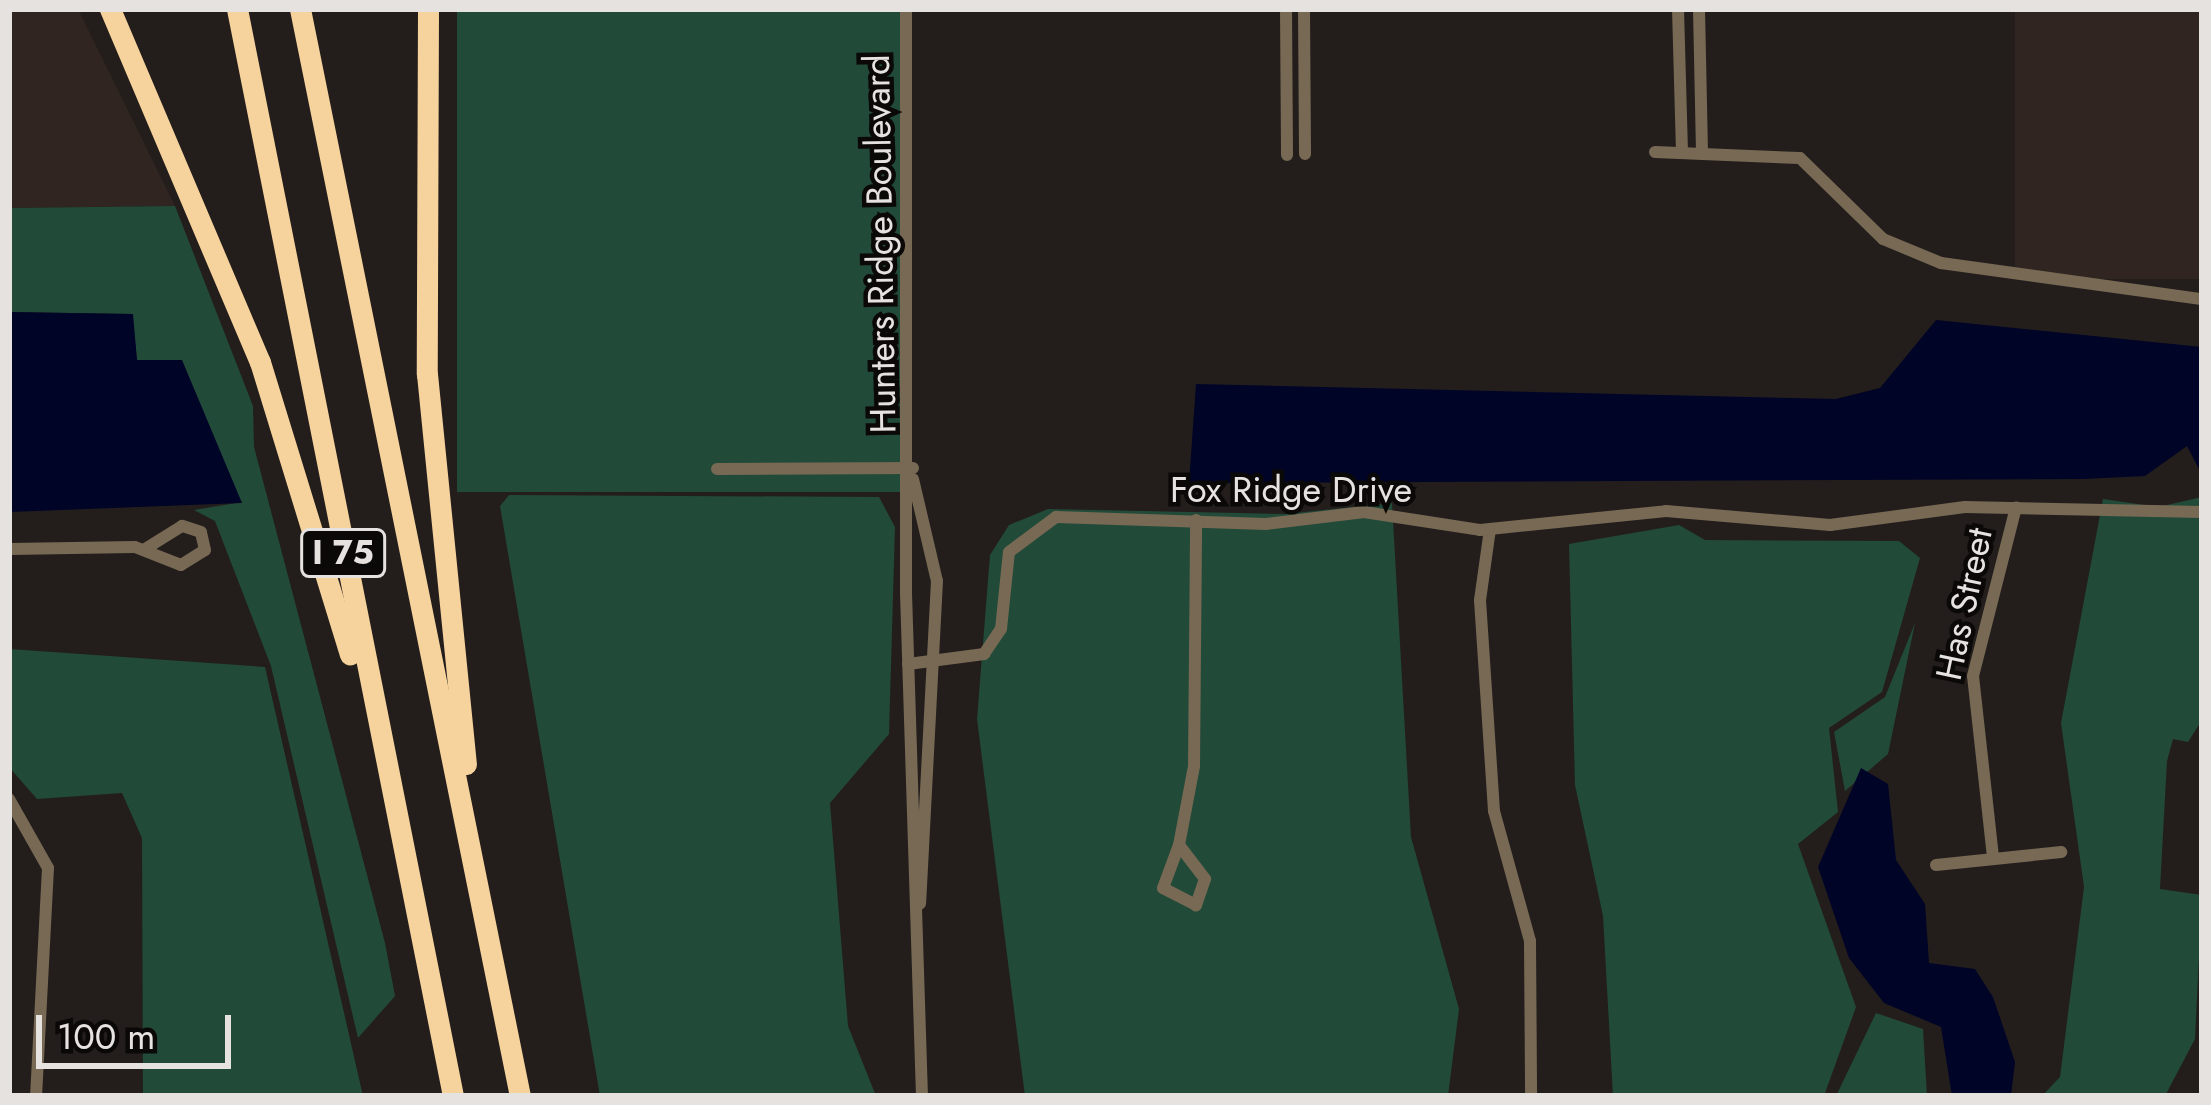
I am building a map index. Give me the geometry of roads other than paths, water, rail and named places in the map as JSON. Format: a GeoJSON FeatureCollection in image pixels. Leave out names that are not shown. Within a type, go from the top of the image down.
{"type":"FeatureCollection","features":[{"type":"Feature","properties":{"kind":"highway"},"geometry":{"type":"LineString","coordinates":[[110,9],[276,407],[385,778]]}},
{"type":"Feature","properties":{"kind":"highway","name":"I 75"},"geometry":{"type":"LineString","coordinates":[[237,9],[385,778],[453,1096]]}},
{"type":"Feature","properties":{"kind":"highway","name":"I 75"},"geometry":{"type":"LineString","coordinates":[[300,9],[520,1096]]}},
{"type":"Feature","properties":{"kind":"highway"},"geometry":{"type":"LineString","coordinates":[[428,9],[427,374],[471,854]]}},
{"type":"Feature","properties":{"kind":"street","name":"Hunters Ridge Boulevard"},"geometry":{"type":"LineString","coordinates":[[906,9],[913,473],[908,664],[922,1096]]}},
{"type":"Feature","properties":{"kind":"street"},"geometry":{"type":"LineString","coordinates":[[1286,9],[1287,154]]}},
{"type":"Feature","properties":{"kind":"street"},"geometry":{"type":"LineString","coordinates":[[1304,9],[1305,154]]}},
{"type":"Feature","properties":{"kind":"street"},"geometry":{"type":"LineString","coordinates":[[1678,9],[1682,152]]}},
{"type":"Feature","properties":{"kind":"street"},"geometry":{"type":"LineString","coordinates":[[1699,9],[1702,152]]}},
{"type":"Feature","properties":{"kind":"street"},"geometry":{"type":"LineString","coordinates":[[1655,152],[1800,158],[1906,253],[2069,288],[2202,299]]}},
{"type":"Feature","properties":{"kind":"street"},"geometry":{"type":"LineString","coordinates":[[717,469],[913,473]]}},
{"type":"Feature","properties":{"kind":"street","name":"Hunters Ridge Boulevard"},"geometry":{"type":"LineString","coordinates":[[913,473],[937,581],[919,907]]}},
{"type":"Feature","properties":{"kind":"street","name":"Fox Ridge Drive"},"geometry":{"type":"LineString","coordinates":[[908,664],[970,662],[994,644],[1009,552],[1034,524],[1364,512],[1490,530],[1666,511],[1830,524],[2016,507],[2202,512]]}},
{"type":"Feature","properties":{"kind":"street","name":"Has Street"},"geometry":{"type":"LineString","coordinates":[[1993,857],[1973,676],[2016,507]]}},
{"type":"Feature","properties":{"kind":"street"},"geometry":{"type":"LineString","coordinates":[[1179,845],[1205,879],[1196,905],[1163,888],[1179,845],[1194,766],[1196,520]]}},
{"type":"Feature","properties":{"kind":"street"},"geometry":{"type":"LineString","coordinates":[[9,549],[145,549],[181,565],[206,550],[201,532],[182,526],[145,549]]}},
{"type":"Feature","properties":{"kind":"street"},"geometry":{"type":"LineString","coordinates":[[1490,530],[1480,600],[1494,811],[1530,941],[1532,1096]]}},
{"type":"Feature","properties":{"kind":"street"},"geometry":{"type":"LineString","coordinates":[[9,799],[48,868],[35,1096]]}},
{"type":"Feature","properties":{"kind":"street"},"geometry":{"type":"LineString","coordinates":[[1936,865],[2061,852]]}},
{"type":"Feature","properties":{"kind":"water"},"geometry":{"type":"Polygon","coordinates":[[[9,312],[133,314],[137,360],[182,360],[242,503],[9,512],[9,312]]]}},
{"type":"Feature","properties":{"kind":"water"},"geometry":{"type":"Polygon","coordinates":[[[1936,320],[2202,347],[2202,475],[2187,446],[2145,476],[2084,479],[1189,483],[1196,384],[1836,399],[1880,388],[1936,320]]]}},
{"type":"Feature","properties":{"kind":"water"},"geometry":{"type":"Polygon","coordinates":[[[1861,768],[1888,784],[1896,860],[1925,904],[1929,963],[1975,969],[1993,997],[2015,1062],[2011,1096],[1952,1096],[1941,1027],[1884,1003],[1849,958],[1818,867],[1861,768]]]}}]}
